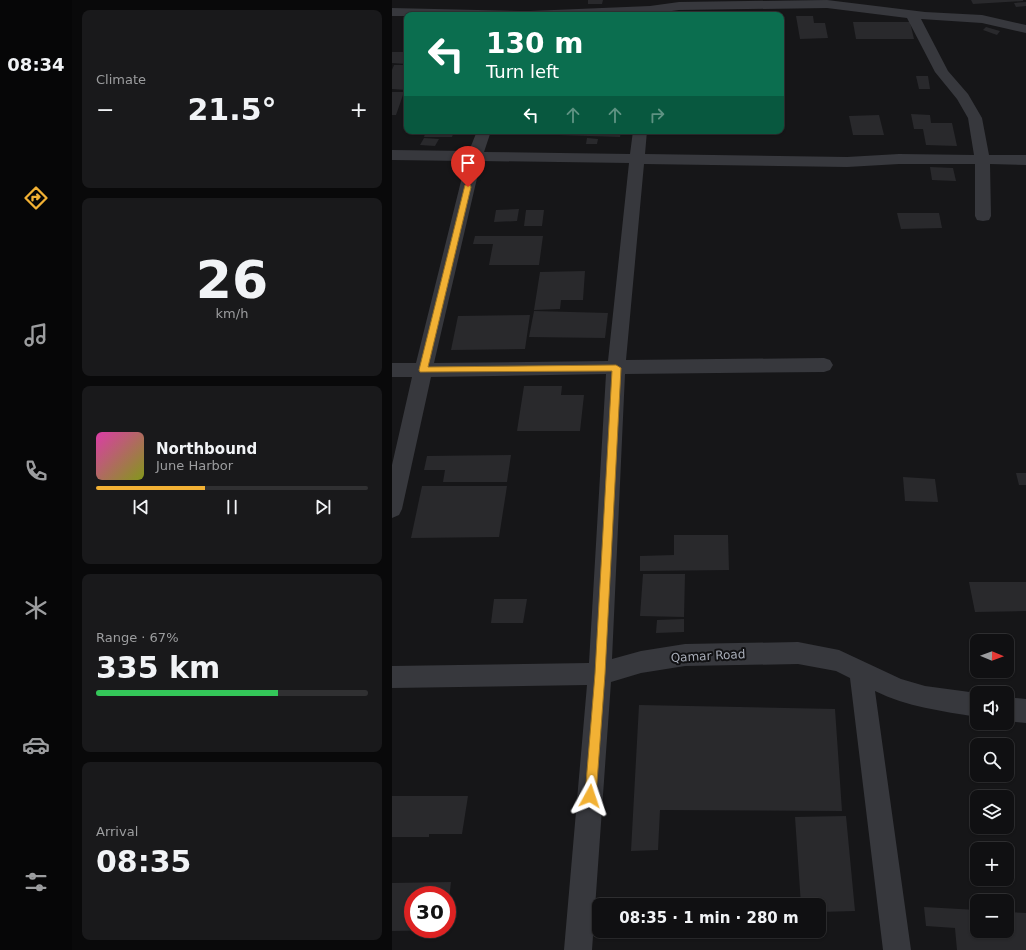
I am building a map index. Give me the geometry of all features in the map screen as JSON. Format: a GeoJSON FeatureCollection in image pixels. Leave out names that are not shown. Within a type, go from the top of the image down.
{"type":"FeatureCollection","features":[{"type":"Feature","properties":{"kind":"street"},"geometry":{"type":"LineString","coordinates":[[527,12],[532,0]]}},
{"type":"Feature","properties":{"kind":"street"},"geometry":{"type":"LineString","coordinates":[[583,12],[679,6],[827,2],[912,14],[982,19],[1026,29]]}},
{"type":"Feature","properties":{"kind":"street"},"geometry":{"type":"LineString","coordinates":[[392,12],[404,12]]}},
{"type":"Feature","properties":{"kind":"street"},"geometry":{"type":"LineString","coordinates":[[912,14],[942,72],[963,98],[975,118],[982,159],[983,216]]}},
{"type":"Feature","properties":{"kind":"street"},"geometry":{"type":"LineString","coordinates":[[392,508],[423,370],[475,156],[483,134]]}},
{"type":"Feature","properties":{"kind":"street"},"geometry":{"type":"LineString","coordinates":[[578,950],[600,674],[616,368],[640,134]]}},
{"type":"Feature","properties":{"kind":"street"},"geometry":{"type":"LineString","coordinates":[[392,155],[847,162],[892,159],[1026,160]]}},
{"type":"Feature","properties":{"kind":"street"},"geometry":{"type":"LineString","coordinates":[[392,370],[824,365]]}},
{"type":"Feature","properties":{"kind":"street","name":"Qamar Road"},"geometry":{"type":"LineString","coordinates":[[392,677],[600,674],[641,662],[685,655],[798,653],[840,661],[898,690],[925,698],[970,704]]}},
{"type":"Feature","properties":{"kind":"street"},"geometry":{"type":"LineString","coordinates":[[861,672],[897,950]]}},
{"type":"Feature","properties":{"kind":"street"},"geometry":{"type":"LineString","coordinates":[[1014,710],[1026,711]]}},
{"type":"Feature","properties":{"kind":"building"},"geometry":{"type":"Polygon","coordinates":[[[588,0],[603,0],[602,4],[588,4],[588,0]]]}},
{"type":"Feature","properties":{"kind":"building"},"geometry":{"type":"Polygon","coordinates":[[[971,0],[1023,0],[1023,1],[973,4],[971,0]]]}},
{"type":"Feature","properties":{"kind":"building"},"geometry":{"type":"Polygon","coordinates":[[[1026,2],[1026,6],[1016,7],[1014,3],[1026,2]]]}},
{"type":"Feature","properties":{"kind":"building"},"geometry":{"type":"Polygon","coordinates":[[[796,16],[813,16],[814,23],[825,23],[828,38],[800,39],[796,16]]]}},
{"type":"Feature","properties":{"kind":"building"},"geometry":{"type":"Polygon","coordinates":[[[853,22],[910,22],[914,39],[856,39],[853,22]]]}},
{"type":"Feature","properties":{"kind":"building"},"geometry":{"type":"Polygon","coordinates":[[[986,27],[1000,31],[997,35],[983,30],[986,27]]]}},
{"type":"Feature","properties":{"kind":"building"},"geometry":{"type":"Polygon","coordinates":[[[392,52],[404,52],[404,64],[392,63],[392,52]]]}},
{"type":"Feature","properties":{"kind":"building"},"geometry":{"type":"Polygon","coordinates":[[[394,65],[404,65],[404,90],[392,89],[392,70],[394,65]]]}},
{"type":"Feature","properties":{"kind":"building"},"geometry":{"type":"Polygon","coordinates":[[[916,76],[928,76],[930,89],[919,89],[916,76]]]}},
{"type":"Feature","properties":{"kind":"building"},"geometry":{"type":"Polygon","coordinates":[[[392,92],[404,92],[396,115],[392,115],[392,92]]]}},
{"type":"Feature","properties":{"kind":"building"},"geometry":{"type":"Polygon","coordinates":[[[911,114],[930,115],[931,123],[952,123],[957,146],[926,145],[923,129],[914,129],[911,114]]]}},
{"type":"Feature","properties":{"kind":"building"},"geometry":{"type":"Polygon","coordinates":[[[879,115],[884,135],[853,135],[849,116],[879,115]]]}},
{"type":"Feature","properties":{"kind":"building"},"geometry":{"type":"Polygon","coordinates":[[[425,134],[453,134],[452,137],[424,137],[425,134]]]}},
{"type":"Feature","properties":{"kind":"building"},"geometry":{"type":"Polygon","coordinates":[[[558,134],[620,134],[620,137],[558,134]]]}},
{"type":"Feature","properties":{"kind":"building"},"geometry":{"type":"Polygon","coordinates":[[[424,138],[439,139],[435,146],[420,145],[424,138]]]}},
{"type":"Feature","properties":{"kind":"building"},"geometry":{"type":"Polygon","coordinates":[[[587,138],[598,139],[597,144],[586,144],[587,138]]]}},
{"type":"Feature","properties":{"kind":"building"},"geometry":{"type":"Polygon","coordinates":[[[930,167],[953,168],[956,181],[932,180],[930,167]]]}},
{"type":"Feature","properties":{"kind":"building"},"geometry":{"type":"Polygon","coordinates":[[[519,209],[517,221],[494,222],[496,210],[519,209]]]}},
{"type":"Feature","properties":{"kind":"building"},"geometry":{"type":"Polygon","coordinates":[[[526,210],[544,210],[542,226],[524,226],[526,210]]]}},
{"type":"Feature","properties":{"kind":"building"},"geometry":{"type":"Polygon","coordinates":[[[897,213],[939,213],[942,228],[901,229],[897,213]]]}},
{"type":"Feature","properties":{"kind":"building"},"geometry":{"type":"Polygon","coordinates":[[[475,236],[543,236],[539,265],[489,265],[493,244],[473,244],[475,236]]]}},
{"type":"Feature","properties":{"kind":"building"},"geometry":{"type":"Polygon","coordinates":[[[585,271],[583,300],[561,300],[560,309],[534,310],[540,272],[585,271]]]}},
{"type":"Feature","properties":{"kind":"building"},"geometry":{"type":"Polygon","coordinates":[[[534,311],[608,313],[605,338],[529,337],[534,311]]]}},
{"type":"Feature","properties":{"kind":"building"},"geometry":{"type":"Polygon","coordinates":[[[530,315],[525,349],[451,350],[458,316],[530,315]]]}},
{"type":"Feature","properties":{"kind":"building"},"geometry":{"type":"Polygon","coordinates":[[[524,386],[562,386],[561,395],[584,395],[580,431],[517,431],[524,386]]]}},
{"type":"Feature","properties":{"kind":"building"},"geometry":{"type":"Polygon","coordinates":[[[511,455],[507,482],[443,482],[445,470],[424,470],[427,456],[511,455]]]}},
{"type":"Feature","properties":{"kind":"building"},"geometry":{"type":"Polygon","coordinates":[[[1016,473],[1026,473],[1026,485],[1019,485],[1016,473]]]}},
{"type":"Feature","properties":{"kind":"building"},"geometry":{"type":"Polygon","coordinates":[[[903,477],[935,479],[938,502],[905,501],[903,477]]]}},
{"type":"Feature","properties":{"kind":"building"},"geometry":{"type":"Polygon","coordinates":[[[422,486],[507,486],[499,537],[411,538],[422,486]]]}},
{"type":"Feature","properties":{"kind":"building"},"geometry":{"type":"Polygon","coordinates":[[[674,535],[728,535],[729,570],[640,571],[640,556],[674,555],[674,535]]]}},
{"type":"Feature","properties":{"kind":"building"},"geometry":{"type":"Polygon","coordinates":[[[643,574],[685,574],[684,617],[640,616],[643,574]]]}},
{"type":"Feature","properties":{"kind":"building"},"geometry":{"type":"Polygon","coordinates":[[[969,582],[1026,582],[1026,611],[975,612],[969,582]]]}},
{"type":"Feature","properties":{"kind":"building"},"geometry":{"type":"Polygon","coordinates":[[[494,599],[527,599],[523,623],[491,623],[494,599]]]}},
{"type":"Feature","properties":{"kind":"building"},"geometry":{"type":"Polygon","coordinates":[[[684,619],[684,632],[656,633],[657,620],[684,619]]]}},
{"type":"Feature","properties":{"kind":"building"},"geometry":{"type":"Polygon","coordinates":[[[639,705],[835,709],[842,811],[660,810],[658,850],[631,851],[639,705]]]}},
{"type":"Feature","properties":{"kind":"building"},"geometry":{"type":"Polygon","coordinates":[[[392,796],[468,796],[462,834],[429,834],[429,837],[392,837],[392,796]]]}},
{"type":"Feature","properties":{"kind":"building"},"geometry":{"type":"Polygon","coordinates":[[[846,816],[855,911],[826,912],[826,898],[801,898],[795,817],[846,816]]]}},
{"type":"Feature","properties":{"kind":"building"},"geometry":{"type":"Polygon","coordinates":[[[451,882],[451,886],[404,886],[404,931],[392,931],[392,883],[451,882]]]}},
{"type":"Feature","properties":{"kind":"building"},"geometry":{"type":"Polygon","coordinates":[[[924,907],[970,910],[970,938],[1014,938],[1014,912],[1026,913],[1026,950],[957,950],[955,928],[926,926],[924,907]]]}},
{"type":"Feature","properties":{"kind":"route"},"geometry":{"type":"LineString","coordinates":[[468,187],[423,370],[616,368],[600,674],[590,796]]}}]}
